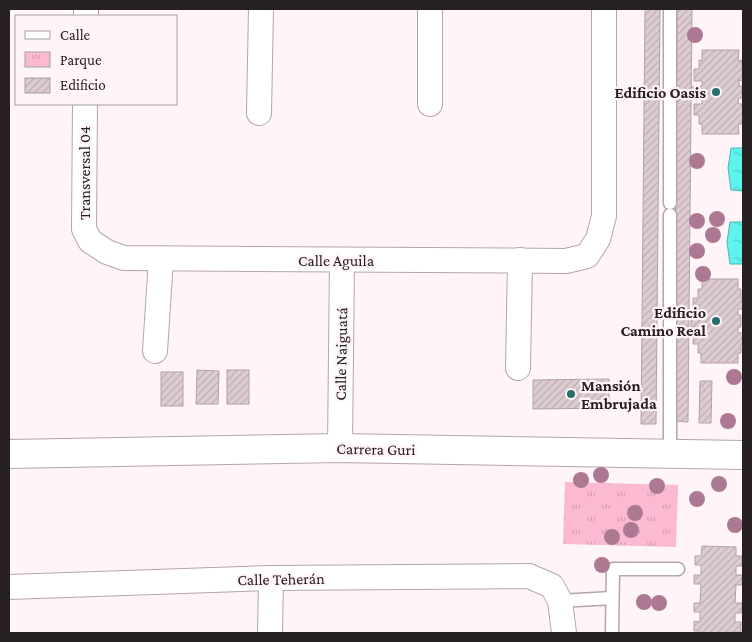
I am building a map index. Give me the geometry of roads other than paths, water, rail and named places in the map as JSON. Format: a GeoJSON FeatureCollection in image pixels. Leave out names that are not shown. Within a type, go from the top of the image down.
{"type":"FeatureCollection","features":[{"type":"Feature","properties":{"kind":"street"},"geometry":{"type":"LineString","coordinates":[[259,113],[261,9]]}},
{"type":"Feature","properties":{"kind":"street"},"geometry":{"type":"LineString","coordinates":[[430,9],[430,104]]}},
{"type":"Feature","properties":{"kind":"street","name":"Calle Aguila"},"geometry":{"type":"LineString","coordinates":[[90,241],[107,252],[124,258],[566,261],[587,256],[598,239],[604,216],[604,9]]}},
{"type":"Feature","properties":{"kind":"street","name":"Transversal 04"},"geometry":{"type":"LineString","coordinates":[[85,105],[84,229],[90,241]]}},
{"type":"Feature","properties":{"kind":"street"},"geometry":{"type":"LineString","coordinates":[[155,351],[161,259]]}},
{"type":"Feature","properties":{"kind":"street","name":"Calle Naiguatá"},"geometry":{"type":"LineString","coordinates":[[340,448],[342,260]]}},
{"type":"Feature","properties":{"kind":"street"},"geometry":{"type":"LineString","coordinates":[[518,368],[520,260]]}},
{"type":"Feature","properties":{"kind":"street","name":"Carrera Guri"},"geometry":{"type":"LineString","coordinates":[[9,454],[340,448],[743,455]]}},
{"type":"Feature","properties":{"kind":"street","name":"Calle Teherán"},"geometry":{"type":"LineString","coordinates":[[9,587],[271,578],[529,576],[556,593]]}},
{"type":"Feature","properties":{"kind":"street"},"geometry":{"type":"LineString","coordinates":[[270,633],[271,578]]}},
{"type":"Feature","properties":{"kind":"street"},"geometry":{"type":"LineString","coordinates":[[556,593],[564,633]]}},
{"type":"Feature","properties":{"kind":"lane"},"geometry":{"type":"LineString","coordinates":[[670,9],[670,454]]}},
{"type":"Feature","properties":{"kind":"lane"},"geometry":{"type":"LineString","coordinates":[[612,633],[613,569],[678,570]]}},
{"type":"Feature","properties":{"kind":"lane"},"geometry":{"type":"LineString","coordinates":[[556,593],[612,598]]}},
{"type":"Feature","properties":{"kind":"water"},"geometry":{"type":"Polygon","coordinates":[[[731,148],[743,148],[743,191],[731,190],[728,168],[731,148]]]}},
{"type":"Feature","properties":{"kind":"water"},"geometry":{"type":"Polygon","coordinates":[[[730,222],[743,222],[743,264],[730,264],[727,242],[730,222]]]}},
{"type":"Feature","properties":{"kind":"place","name":"Edificio Oasis"},"geometry":{"type":"Point","coordinates":[716,92]}},
{"type":"Feature","properties":{"kind":"place","name":"Edificio Camino Real"},"geometry":{"type":"Point","coordinates":[716,321]}},
{"type":"Feature","properties":{"kind":"place","name":"Mansión Embrujada"},"geometry":{"type":"Point","coordinates":[571,394]}}]}
